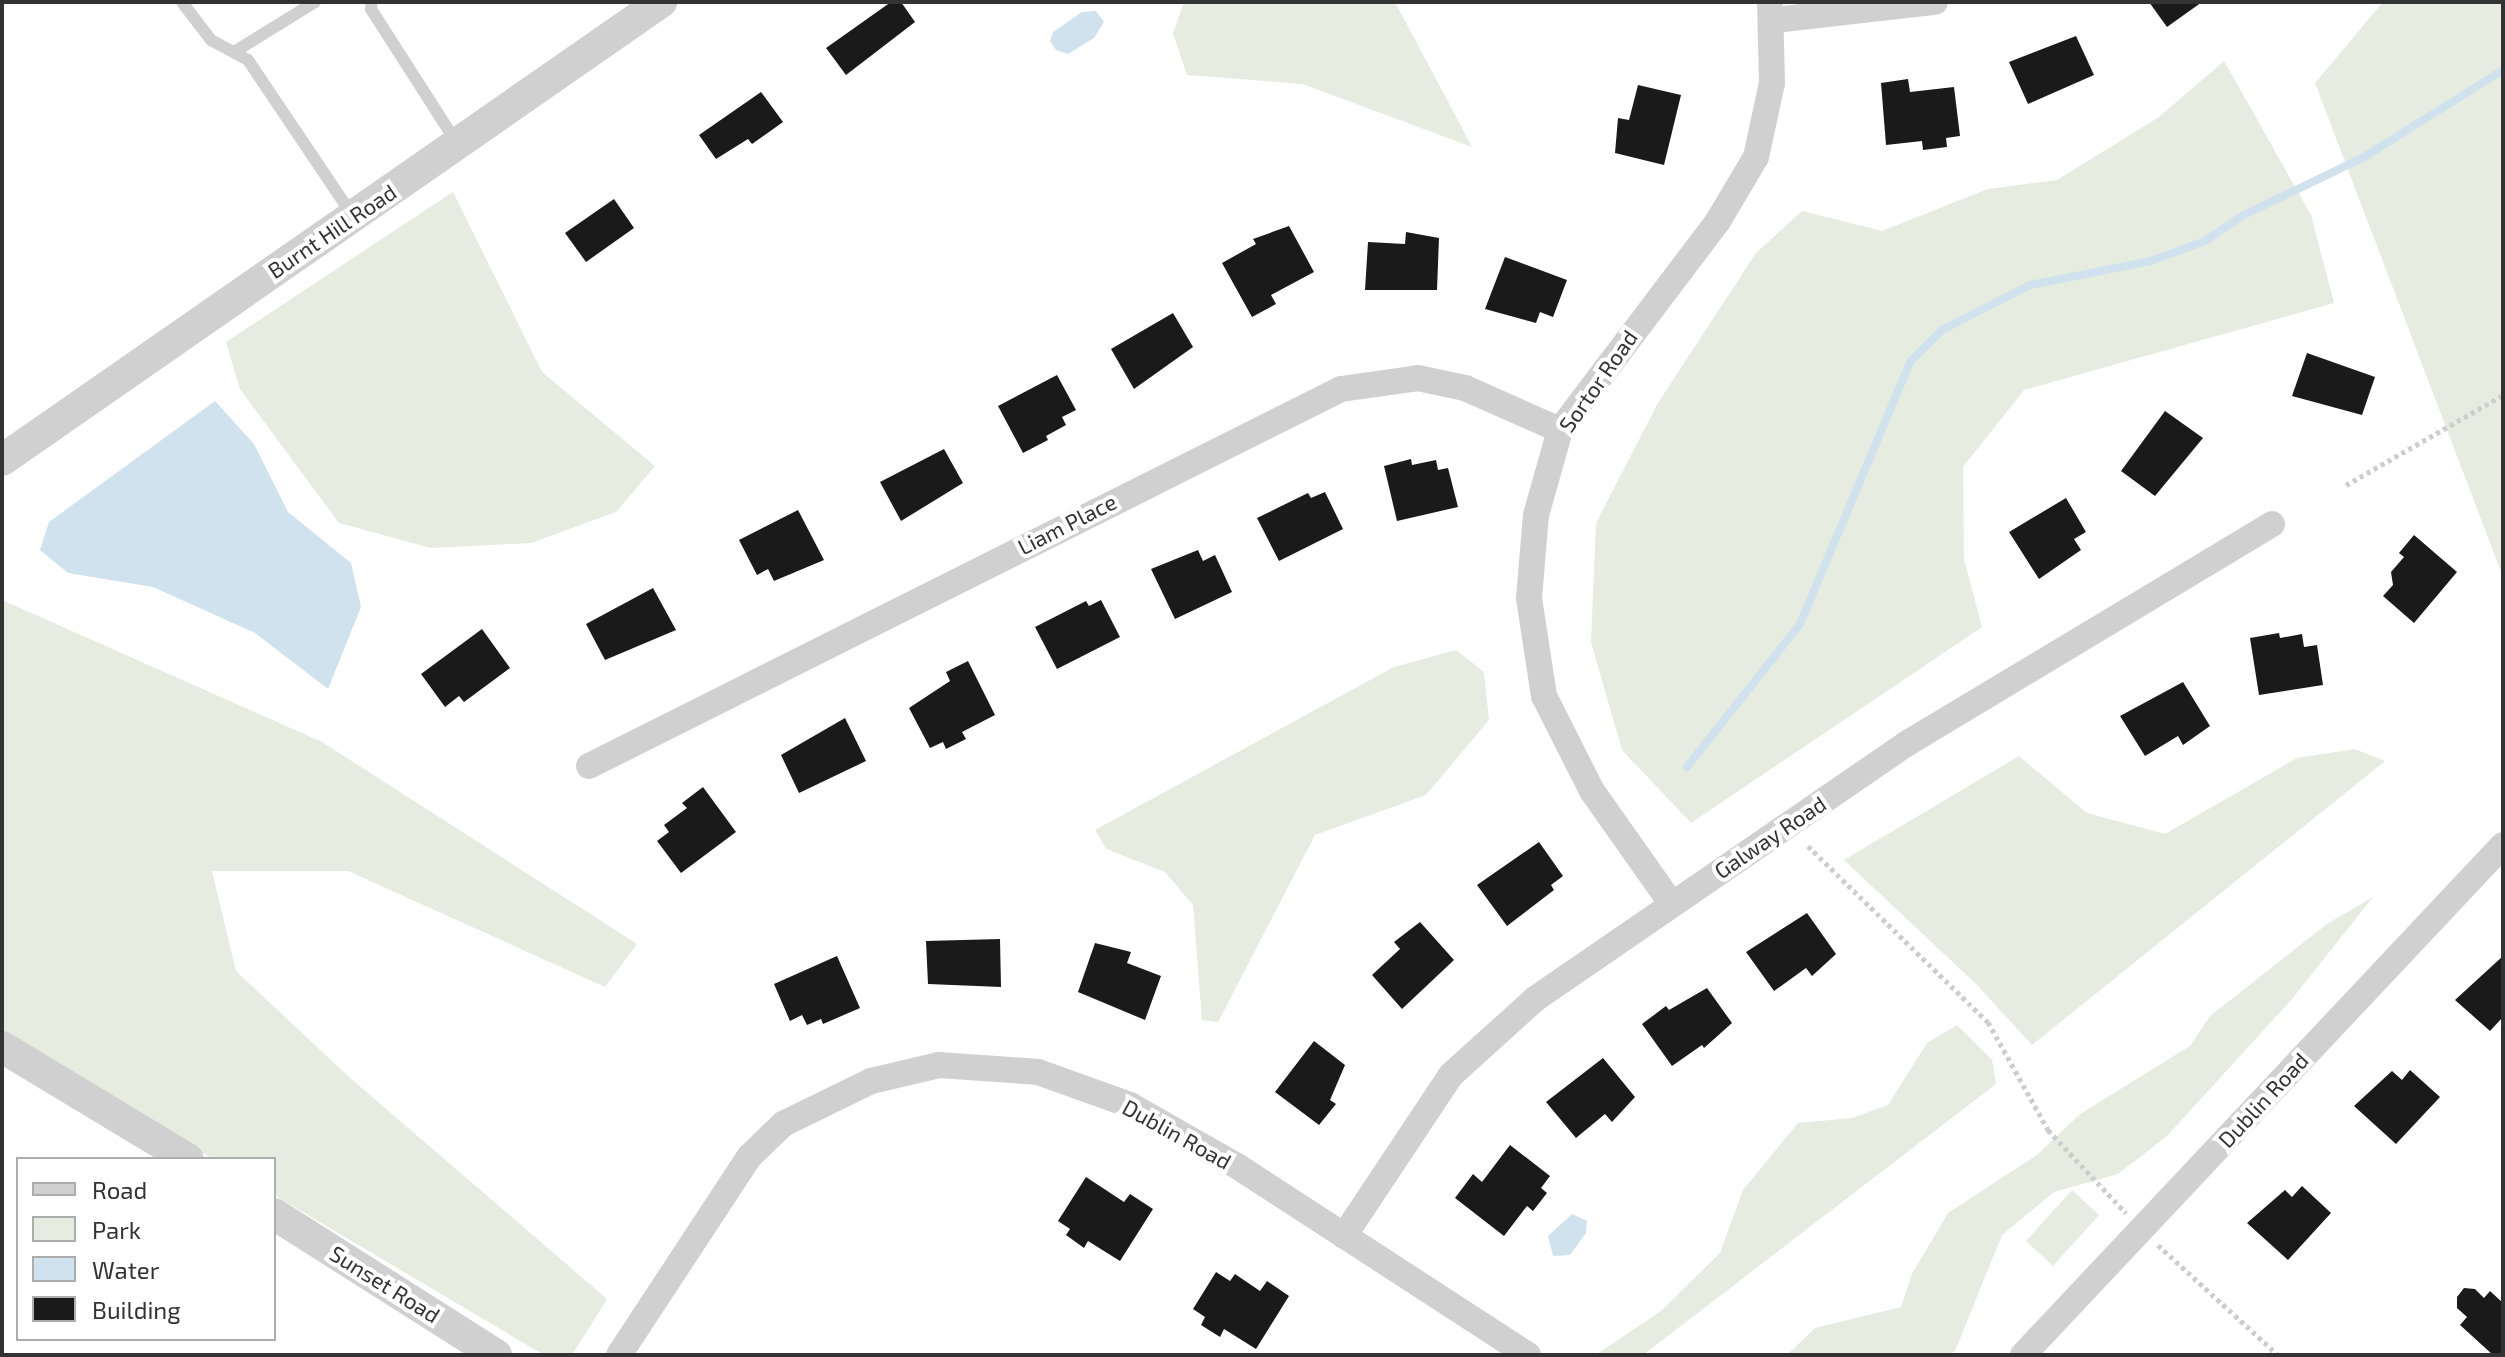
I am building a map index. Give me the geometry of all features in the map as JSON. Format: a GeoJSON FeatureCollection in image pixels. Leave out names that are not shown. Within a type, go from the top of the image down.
{"type":"FeatureCollection","features":[{"type":"Feature","properties":{"kind":"street","name":"Burnt Hill Road"},"geometry":{"type":"LineString","coordinates":[[2,460],[661,2]]}},
{"type":"Feature","properties":{"kind":"street"},"geometry":{"type":"LineString","coordinates":[[1772,11],[1935,2]]}},
{"type":"Feature","properties":{"kind":"street","name":"Sortor Road"},"geometry":{"type":"LineString","coordinates":[[1671,903],[1592,791],[1544,696],[1529,598],[1536,515],[1560,430],[1718,221],[1756,157],[1772,83],[1772,11]]}},
{"type":"Feature","properties":{"kind":"street","name":"Liam Place"},"geometry":{"type":"LineString","coordinates":[[589,766],[1341,389],[1418,378],[1465,388],[1560,430]]}},
{"type":"Feature","properties":{"kind":"street","name":"Galway Road"},"geometry":{"type":"LineString","coordinates":[[1344,1236],[1451,1075],[1535,999],[1620,945],[1671,903],[1906,744],[2272,524]]}},
{"type":"Feature","properties":{"kind":"street","name":"Dublin Road"},"geometry":{"type":"LineString","coordinates":[[2023,1355],[2503,845]]}},
{"type":"Feature","properties":{"kind":"street"},"geometry":{"type":"LineString","coordinates":[[2,1047],[185,1157]]}},
{"type":"Feature","properties":{"kind":"street","name":"Dublin Road"},"geometry":{"type":"LineString","coordinates":[[619,1355],[749,1157],[783,1124],[871,1081],[939,1065],[1038,1072],[1130,1105],[1344,1236],[1528,1355]]}},
{"type":"Feature","properties":{"kind":"street","name":"Sunset Road"},"geometry":{"type":"LineString","coordinates":[[276,1215],[496,1355]]}},
{"type":"Feature","properties":{"kind":"lane"},"geometry":{"type":"LineString","coordinates":[[182,2],[211,40],[248,60],[353,217]]}},
{"type":"Feature","properties":{"kind":"lane"},"geometry":{"type":"LineString","coordinates":[[234,52],[315,2]]}},
{"type":"Feature","properties":{"kind":"lane"},"geometry":{"type":"LineString","coordinates":[[372,2],[371,9],[458,145]]}},
{"type":"Feature","properties":{"kind":"path"},"geometry":{"type":"LineString","coordinates":[[2346,485],[2503,395]]}},
{"type":"Feature","properties":{"kind":"path"},"geometry":{"type":"LineString","coordinates":[[1808,846],[1988,1022],[2048,1130],[2129,1217]]}},
{"type":"Feature","properties":{"kind":"path"},"geometry":{"type":"LineString","coordinates":[[2154,1241],[2278,1355]]}},
{"type":"Feature","properties":{"kind":"green space"},"geometry":{"type":"Polygon","coordinates":[[[1184,2],[1395,2],[1472,147],[1303,84],[1187,75],[1173,33],[1184,2]]]}},
{"type":"Feature","properties":{"kind":"green space"},"geometry":{"type":"Polygon","coordinates":[[[2383,2],[2503,2],[2503,577],[2315,83],[2383,2]]]}},
{"type":"Feature","properties":{"kind":"green space"},"geometry":{"type":"Polygon","coordinates":[[[2224,61],[2311,215],[2334,303],[2024,390],[1963,467],[1964,559],[1982,627],[1691,823],[1622,750],[1591,642],[1596,523],[1658,403],[1756,253],[1802,211],[1882,231],[1988,189],[2057,180],[2159,117],[2224,61]]]}},
{"type":"Feature","properties":{"kind":"green space"},"geometry":{"type":"Polygon","coordinates":[[[453,192],[542,372],[655,466],[616,512],[531,543],[431,548],[339,523],[240,389],[226,342],[453,192]]]}},
{"type":"Feature","properties":{"kind":"green space"},"geometry":{"type":"Polygon","coordinates":[[[2,600],[322,742],[637,944],[605,987],[348,871],[212,871],[236,971],[349,1077],[607,1299],[572,1355],[544,1355],[276,1196],[276,1157],[210,1157],[2,1034],[2,600]]]}},
{"type":"Feature","properties":{"kind":"green space"},"geometry":{"type":"Polygon","coordinates":[[[1456,650],[1484,672],[1489,720],[1426,795],[1315,835],[1218,1022],[1202,1020],[1193,905],[1165,872],[1106,849],[1095,830],[1394,667],[1456,650]]]}},
{"type":"Feature","properties":{"kind":"green space"},"geometry":{"type":"Polygon","coordinates":[[[2355,749],[2385,761],[2032,1045],[1976,984],[1844,860],[2019,756],[2087,813],[2165,834],[2297,758],[2355,749]]]}},
{"type":"Feature","properties":{"kind":"green space"},"geometry":{"type":"Polygon","coordinates":[[[2373,897],[2292,999],[2167,1136],[2118,1174],[2054,1192],[2002,1235],[1955,1351],[1947,1355],[1787,1355],[1815,1328],[1901,1307],[1912,1274],[1948,1213],[2037,1155],[2080,1114],[2190,1046],[2210,1016],[2327,924],[2373,897]]]}},
{"type":"Feature","properties":{"kind":"green space"},"geometry":{"type":"Polygon","coordinates":[[[1957,1025],[1992,1060],[1996,1084],[1643,1355],[1597,1354],[1661,1311],[1720,1253],[1743,1190],[1798,1123],[1852,1118],[1888,1105],[1927,1043],[1957,1025]]]}},
{"type":"Feature","properties":{"kind":"green space"},"geometry":{"type":"Polygon","coordinates":[[[2072,1190],[2099,1215],[2053,1266],[2026,1241],[2072,1190]]]}},
{"type":"Feature","properties":{"kind":"water"},"geometry":{"type":"Polygon","coordinates":[[[1096,11],[1104,22],[1094,38],[1068,54],[1056,50],[1050,41],[1053,32],[1082,12],[1096,11]]]}},
{"type":"Feature","properties":{"kind":"water"},"geometry":{"type":"Polygon","coordinates":[[[215,401],[254,444],[288,512],[351,563],[361,607],[328,689],[255,633],[153,587],[68,573],[40,550],[49,522],[215,401]]]}},
{"type":"Feature","properties":{"kind":"water"},"geometry":{"type":"Polygon","coordinates":[[[1572,1214],[1587,1221],[1586,1233],[1570,1255],[1553,1256],[1548,1236],[1572,1214]]]}},
{"type":"Feature","properties":{"kind":"building"},"geometry":{"type":"Polygon","coordinates":[[[891,2],[901,2],[915,22],[846,75],[826,48],[891,2]]]}},
{"type":"Feature","properties":{"kind":"building"},"geometry":{"type":"Polygon","coordinates":[[[2149,2],[2202,2],[2167,27],[2149,2]]]}},
{"type":"Feature","properties":{"kind":"building"},"geometry":{"type":"Polygon","coordinates":[[[2076,36],[2094,75],[2028,104],[2009,62],[2076,36]]]}},
{"type":"Feature","properties":{"kind":"building"},"geometry":{"type":"Polygon","coordinates":[[[1908,79],[1910,92],[1954,87],[1960,136],[1946,138],[1947,147],[1923,150],[1922,141],[1886,145],[1881,83],[1908,79]]]}},
{"type":"Feature","properties":{"kind":"building"},"geometry":{"type":"Polygon","coordinates":[[[1638,85],[1681,95],[1664,165],[1615,153],[1618,118],[1629,120],[1638,85]]]}},
{"type":"Feature","properties":{"kind":"building"},"geometry":{"type":"Polygon","coordinates":[[[761,92],[783,122],[752,144],[748,139],[716,159],[699,135],[761,92]]]}},
{"type":"Feature","properties":{"kind":"building"},"geometry":{"type":"Polygon","coordinates":[[[614,199],[634,228],[586,262],[565,233],[614,199]]]}},
{"type":"Feature","properties":{"kind":"building"},"geometry":{"type":"Polygon","coordinates":[[[1289,226],[1314,272],[1271,295],[1276,304],[1252,317],[1222,263],[1256,244],[1253,239],[1289,226]]]}},
{"type":"Feature","properties":{"kind":"building"},"geometry":{"type":"Polygon","coordinates":[[[1406,232],[1439,238],[1437,290],[1365,290],[1368,242],[1405,244],[1406,232]]]}},
{"type":"Feature","properties":{"kind":"building"},"geometry":{"type":"Polygon","coordinates":[[[1505,257],[1567,280],[1553,317],[1540,312],[1536,323],[1485,309],[1505,257]]]}},
{"type":"Feature","properties":{"kind":"building"},"geometry":{"type":"Polygon","coordinates":[[[1173,313],[1193,347],[1134,389],[1111,349],[1173,313]]]}},
{"type":"Feature","properties":{"kind":"building"},"geometry":{"type":"Polygon","coordinates":[[[2307,353],[2375,377],[2362,415],[2292,396],[2307,353]]]}},
{"type":"Feature","properties":{"kind":"building"},"geometry":{"type":"Polygon","coordinates":[[[1057,375],[1076,410],[1062,417],[1066,425],[1046,436],[1048,440],[1023,453],[998,406],[1057,375]]]}},
{"type":"Feature","properties":{"kind":"building"},"geometry":{"type":"Polygon","coordinates":[[[2165,411],[2203,438],[2155,496],[2121,471],[2165,411]]]}},
{"type":"Feature","properties":{"kind":"building"},"geometry":{"type":"Polygon","coordinates":[[[944,449],[963,483],[901,521],[880,482],[944,449]]]}},
{"type":"Feature","properties":{"kind":"building"},"geometry":{"type":"Polygon","coordinates":[[[1411,459],[1412,465],[1436,460],[1438,470],[1448,468],[1458,507],[1397,521],[1384,466],[1411,459]]]}},
{"type":"Feature","properties":{"kind":"building"},"geometry":{"type":"Polygon","coordinates":[[[1325,492],[1343,529],[1279,561],[1257,518],[1308,493],[1311,498],[1325,492]]]}},
{"type":"Feature","properties":{"kind":"building"},"geometry":{"type":"Polygon","coordinates":[[[2066,498],[2086,532],[2074,539],[2081,550],[2039,579],[2009,532],[2066,498]]]}},
{"type":"Feature","properties":{"kind":"building"},"geometry":{"type":"Polygon","coordinates":[[[798,510],[824,560],[774,581],[768,569],[757,575],[739,540],[798,510]]]}},
{"type":"Feature","properties":{"kind":"building"},"geometry":{"type":"Polygon","coordinates":[[[2414,535],[2457,572],[2414,623],[2383,596],[2393,585],[2391,572],[2404,557],[2399,553],[2414,535]]]}},
{"type":"Feature","properties":{"kind":"building"},"geometry":{"type":"Polygon","coordinates":[[[1198,550],[1203,561],[1215,555],[1232,592],[1175,619],[1151,569],[1198,550]]]}},
{"type":"Feature","properties":{"kind":"building"},"geometry":{"type":"Polygon","coordinates":[[[653,588],[676,630],[605,660],[586,624],[653,588]]]}},
{"type":"Feature","properties":{"kind":"building"},"geometry":{"type":"Polygon","coordinates":[[[1101,600],[1120,637],[1057,669],[1035,627],[1086,601],[1089,606],[1101,600]]]}},
{"type":"Feature","properties":{"kind":"building"},"geometry":{"type":"Polygon","coordinates":[[[482,629],[510,668],[464,702],[459,696],[445,707],[421,674],[482,629]]]}},
{"type":"Feature","properties":{"kind":"building"},"geometry":{"type":"Polygon","coordinates":[[[2279,633],[2280,638],[2302,634],[2304,647],[2317,645],[2323,685],[2259,695],[2250,638],[2279,633]]]}},
{"type":"Feature","properties":{"kind":"building"},"geometry":{"type":"Polygon","coordinates":[[[968,661],[995,715],[962,732],[966,739],[946,749],[943,742],[930,748],[909,708],[950,681],[946,672],[968,661]]]}},
{"type":"Feature","properties":{"kind":"building"},"geometry":{"type":"Polygon","coordinates":[[[2183,682],[2210,726],[2183,745],[2178,736],[2145,756],[2120,716],[2183,682]]]}},
{"type":"Feature","properties":{"kind":"building"},"geometry":{"type":"Polygon","coordinates":[[[845,718],[866,761],[799,793],[781,755],[845,718]]]}},
{"type":"Feature","properties":{"kind":"building"},"geometry":{"type":"Polygon","coordinates":[[[703,787],[736,832],[681,873],[657,841],[669,832],[664,825],[687,808],[682,803],[703,787]]]}},
{"type":"Feature","properties":{"kind":"building"},"geometry":{"type":"Polygon","coordinates":[[[1539,842],[1563,876],[1551,885],[1554,890],[1507,926],[1477,885],[1539,842]]]}},
{"type":"Feature","properties":{"kind":"building"},"geometry":{"type":"Polygon","coordinates":[[[1807,913],[1836,954],[1812,976],[1806,968],[1774,991],[1746,952],[1807,913]]]}},
{"type":"Feature","properties":{"kind":"building"},"geometry":{"type":"Polygon","coordinates":[[[1420,922],[1454,960],[1402,1009],[1372,975],[1400,949],[1394,942],[1420,922]]]}},
{"type":"Feature","properties":{"kind":"building"},"geometry":{"type":"Polygon","coordinates":[[[1000,939],[1001,987],[928,984],[926,941],[1000,939]]]}},
{"type":"Feature","properties":{"kind":"building"},"geometry":{"type":"Polygon","coordinates":[[[1095,943],[1131,952],[1127,963],[1161,976],[1145,1020],[1078,992],[1095,943]]]}},
{"type":"Feature","properties":{"kind":"building"},"geometry":{"type":"Polygon","coordinates":[[[837,956],[860,1008],[823,1024],[821,1019],[807,1025],[802,1015],[790,1021],[774,984],[837,956]]]}},
{"type":"Feature","properties":{"kind":"building"},"geometry":{"type":"Polygon","coordinates":[[[2503,956],[2503,1017],[2490,1031],[2455,1000],[2503,956]]]}},
{"type":"Feature","properties":{"kind":"building"},"geometry":{"type":"Polygon","coordinates":[[[1707,988],[1732,1023],[1704,1048],[1702,1045],[1672,1066],[1642,1024],[1666,1006],[1669,1010],[1707,988]]]}},
{"type":"Feature","properties":{"kind":"building"},"geometry":{"type":"Polygon","coordinates":[[[1314,1041],[1345,1065],[1330,1100],[1336,1104],[1319,1125],[1275,1092],[1314,1041]]]}},
{"type":"Feature","properties":{"kind":"building"},"geometry":{"type":"Polygon","coordinates":[[[1603,1058],[1635,1097],[1612,1122],[1605,1114],[1576,1138],[1546,1102],[1603,1058]]]}},
{"type":"Feature","properties":{"kind":"building"},"geometry":{"type":"Polygon","coordinates":[[[2410,1070],[2440,1097],[2396,1144],[2354,1106],[2392,1071],[2402,1080],[2410,1070]]]}},
{"type":"Feature","properties":{"kind":"building"},"geometry":{"type":"Polygon","coordinates":[[[1510,1145],[1550,1176],[1541,1188],[1547,1193],[1533,1211],[1527,1206],[1504,1236],[1455,1198],[1473,1174],[1482,1182],[1510,1145]]]}},
{"type":"Feature","properties":{"kind":"building"},"geometry":{"type":"Polygon","coordinates":[[[1086,1177],[1124,1202],[1130,1194],[1153,1209],[1120,1261],[1088,1241],[1084,1248],[1066,1235],[1070,1229],[1058,1221],[1086,1177]]]}},
{"type":"Feature","properties":{"kind":"building"},"geometry":{"type":"Polygon","coordinates":[[[2302,1186],[2331,1213],[2288,1260],[2247,1223],[2285,1190],[2292,1197],[2302,1186]]]}},
{"type":"Feature","properties":{"kind":"building"},"geometry":{"type":"Polygon","coordinates":[[[1216,1272],[1230,1281],[1235,1274],[1260,1291],[1267,1281],[1289,1296],[1256,1349],[1224,1329],[1220,1337],[1201,1325],[1205,1317],[1193,1309],[1216,1272]]]}},
{"type":"Feature","properties":{"kind":"building"},"geometry":{"type":"Polygon","coordinates":[[[2464,1288],[2475,1289],[2484,1298],[2490,1291],[2503,1303],[2503,1355],[2493,1355],[2460,1325],[2467,1317],[2457,1308],[2457,1297],[2464,1288]]]}},
{"type":"Feature","properties":{"kind":"waterway"},"geometry":{"type":"LineString","coordinates":[[1687,767],[1800,624],[1910,362],[1942,330],[2030,285],[2151,261],[2205,241],[2242,216],[2364,157],[2503,70]]}}]}
